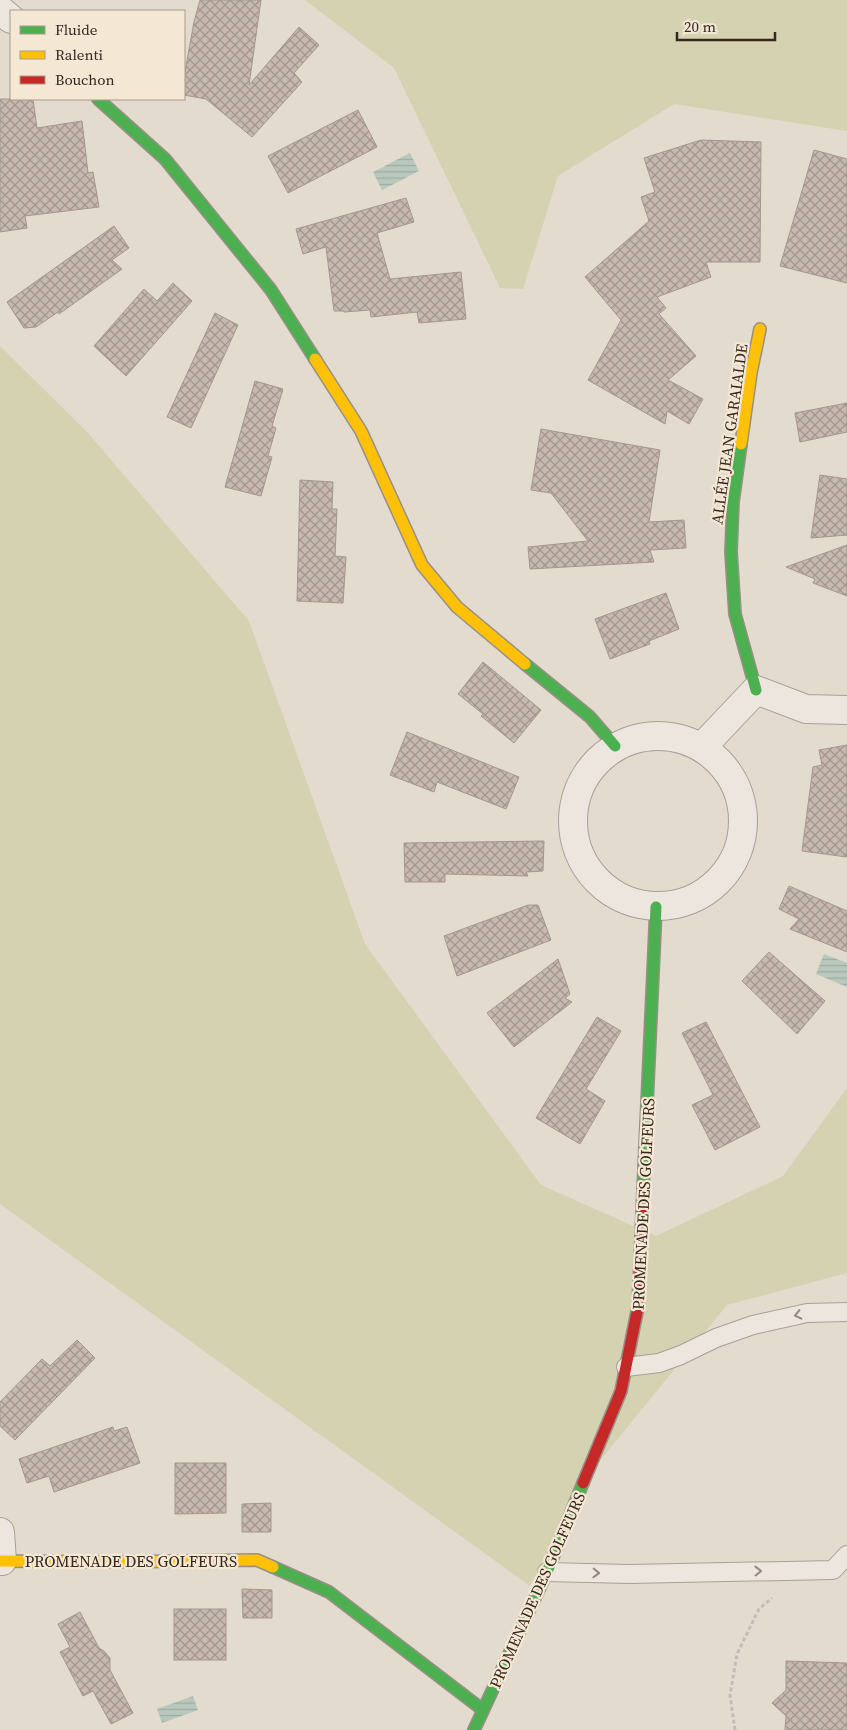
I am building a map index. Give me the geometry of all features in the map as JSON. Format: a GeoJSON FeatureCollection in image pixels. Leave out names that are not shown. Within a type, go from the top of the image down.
{"type":"FeatureCollection","features":[{"type":"Feature","properties":{"kind":"street"},"geometry":{"type":"LineString","coordinates":[[0,10],[10,18]]}},
{"type":"Feature","properties":{"kind":"street"},"geometry":{"type":"LineString","coordinates":[[99,100],[165,159],[271,290],[361,431],[422,565],[457,607],[590,717],[616,746]]}},
{"type":"Feature","properties":{"kind":"street","name":"ALLÉE JEAN GARAIALDE"},"geometry":{"type":"LineString","coordinates":[[756,690],[736,614],[732,552],[733,502],[751,373],[760,329]]}},
{"type":"Feature","properties":{"kind":"street"},"geometry":{"type":"LineString","coordinates":[[702,747],[756,690],[806,709],[847,710]]}},
{"type":"Feature","properties":{"kind":"street"},"geometry":{"type":"LineString","coordinates":[[644,736],[674,737],[702,747],[726,769],[740,797],[744,830],[735,860],[715,886],[688,903],[656,908],[620,899],[590,875],[574,842],[573,805],[587,771],[616,746],[644,736]]}},
{"type":"Feature","properties":{"kind":"street","name":"PROMENADE DES GOLFEURS"},"geometry":{"type":"LineString","coordinates":[[474,1730],[547,1572],[621,1391],[638,1307],[656,908]]}},
{"type":"Feature","properties":{"kind":"street","name":"PROMENADE DES GOLFEURS"},"geometry":{"type":"LineString","coordinates":[[0,1532],[1,1561],[257,1560],[329,1592],[484,1710]]}},
{"type":"Feature","properties":{"kind":"lane"},"geometry":{"type":"LineString","coordinates":[[626,1366],[658,1363],[716,1338],[753,1325],[807,1313],[847,1312]]}},
{"type":"Feature","properties":{"kind":"lane"},"geometry":{"type":"LineString","coordinates":[[547,1572],[629,1574],[833,1570],[847,1555]]}},
{"type":"Feature","properties":{"kind":"path"},"geometry":{"type":"LineString","coordinates":[[736,1730],[730,1695],[737,1654],[759,1609],[804,1570]]}},
{"type":"Feature","properties":{"kind":"shaded area"},"geometry":{"type":"Polygon","coordinates":[[[305,0],[847,0],[847,131],[674,104],[558,176],[523,289],[500,288],[394,68],[305,0]]]}},
{"type":"Feature","properties":{"kind":"shaded area"},"geometry":{"type":"Polygon","coordinates":[[[410,153],[419,171],[382,190],[373,172],[410,153]]]}},
{"type":"Feature","properties":{"kind":"shaded area"},"geometry":{"type":"Polygon","coordinates":[[[0,346],[88,433],[249,621],[365,944],[541,1185],[656,1236],[783,1176],[847,1088],[847,1273],[727,1305],[585,1479],[530,1586],[0,1204],[0,346]]]}},
{"type":"Feature","properties":{"kind":"shaded area"},"geometry":{"type":"Polygon","coordinates":[[[824,954],[847,963],[847,987],[816,974],[824,954]]]}},
{"type":"Feature","properties":{"kind":"shaded area"},"geometry":{"type":"Polygon","coordinates":[[[193,1696],[198,1710],[162,1723],[157,1709],[193,1696]]]}},
{"type":"Feature","properties":{"kind":"building"},"geometry":{"type":"Polygon","coordinates":[[[200,0],[261,0],[249,85],[299,27],[319,45],[294,73],[302,82],[252,137],[206,99],[185,95],[185,72],[200,0]]]}},
{"type":"Feature","properties":{"kind":"building"},"geometry":{"type":"Polygon","coordinates":[[[0,99],[33,100],[37,128],[82,121],[88,173],[93,172],[99,207],[25,216],[27,228],[0,232],[0,99]]]}},
{"type":"Feature","properties":{"kind":"building"},"geometry":{"type":"Polygon","coordinates":[[[358,110],[377,147],[288,193],[268,156],[358,110]]]}},
{"type":"Feature","properties":{"kind":"building"},"geometry":{"type":"Polygon","coordinates":[[[701,140],[761,142],[760,262],[706,262],[711,277],[657,297],[666,308],[659,314],[696,356],[668,380],[703,399],[689,424],[667,411],[665,424],[588,380],[621,320],[585,277],[649,221],[641,197],[655,192],[644,158],[701,140]]]}},
{"type":"Feature","properties":{"kind":"building"},"geometry":{"type":"Polygon","coordinates":[[[814,150],[847,159],[847,283],[780,266],[814,150]]]}},
{"type":"Feature","properties":{"kind":"building"},"geometry":{"type":"Polygon","coordinates":[[[406,198],[414,222],[377,233],[390,279],[461,272],[466,319],[419,323],[417,312],[371,317],[370,310],[334,311],[326,247],[303,254],[296,229],[406,198]]]}},
{"type":"Feature","properties":{"kind":"building"},"geometry":{"type":"Polygon","coordinates":[[[114,226],[129,248],[112,260],[122,269],[59,314],[58,312],[36,327],[24,328],[7,302],[114,226]]]}},
{"type":"Feature","properties":{"kind":"building"},"geometry":{"type":"Polygon","coordinates":[[[173,283],[192,301],[126,376],[94,346],[144,289],[157,301],[173,283]]]}},
{"type":"Feature","properties":{"kind":"building"},"geometry":{"type":"Polygon","coordinates":[[[215,313],[238,325],[191,428],[167,417],[215,313]]]}},
{"type":"Feature","properties":{"kind":"building"},"geometry":{"type":"Polygon","coordinates":[[[255,381],[283,389],[272,426],[276,428],[268,456],[272,457],[261,496],[225,487],[255,381]]]}},
{"type":"Feature","properties":{"kind":"building"},"geometry":{"type":"Polygon","coordinates":[[[847,403],[847,432],[800,442],[795,413],[847,403]]]}},
{"type":"Feature","properties":{"kind":"building"},"geometry":{"type":"Polygon","coordinates":[[[541,429],[660,450],[649,522],[684,520],[686,548],[650,550],[654,562],[530,569],[528,547],[588,541],[551,493],[531,490],[541,429]]]}},
{"type":"Feature","properties":{"kind":"building"},"geometry":{"type":"Polygon","coordinates":[[[820,475],[847,479],[847,535],[811,538],[820,475]]]}},
{"type":"Feature","properties":{"kind":"building"},"geometry":{"type":"Polygon","coordinates":[[[300,480],[333,482],[332,509],[337,509],[335,556],[346,557],[343,603],[297,601],[300,480]]]}},
{"type":"Feature","properties":{"kind":"building"},"geometry":{"type":"Polygon","coordinates":[[[847,545],[847,596],[813,583],[815,579],[786,567],[847,545]]]}},
{"type":"Feature","properties":{"kind":"building"},"geometry":{"type":"Polygon","coordinates":[[[666,593],[679,629],[649,641],[650,644],[610,659],[595,619],[666,593]]]}},
{"type":"Feature","properties":{"kind":"building"},"geometry":{"type":"Polygon","coordinates":[[[483,662],[541,710],[514,743],[458,694],[483,662]]]}},
{"type":"Feature","properties":{"kind":"building"},"geometry":{"type":"Polygon","coordinates":[[[407,732],[519,777],[506,809],[437,782],[434,792],[390,775],[407,732]]]}},
{"type":"Feature","properties":{"kind":"building"},"geometry":{"type":"Polygon","coordinates":[[[847,745],[847,857],[802,851],[813,767],[822,765],[819,750],[847,745]]]}},
{"type":"Feature","properties":{"kind":"building"},"geometry":{"type":"Polygon","coordinates":[[[544,841],[543,871],[526,872],[528,876],[445,874],[445,882],[405,882],[404,843],[544,841]]]}},
{"type":"Feature","properties":{"kind":"building"},"geometry":{"type":"Polygon","coordinates":[[[789,886],[847,911],[847,952],[790,929],[799,919],[779,909],[789,886]]]}},
{"type":"Feature","properties":{"kind":"building"},"geometry":{"type":"Polygon","coordinates":[[[528,905],[538,905],[551,940],[457,976],[444,936],[528,905]]]}},
{"type":"Feature","properties":{"kind":"building"},"geometry":{"type":"Polygon","coordinates":[[[769,952],[825,1001],[797,1034],[742,981],[769,952]]]}},
{"type":"Feature","properties":{"kind":"building"},"geometry":{"type":"Polygon","coordinates":[[[558,959],[570,994],[565,998],[572,1002],[514,1047],[487,1013],[558,959]]]}},
{"type":"Feature","properties":{"kind":"building"},"geometry":{"type":"Polygon","coordinates":[[[597,1017],[621,1031],[586,1089],[605,1101],[580,1144],[536,1118],[597,1017]]]}},
{"type":"Feature","properties":{"kind":"building"},"geometry":{"type":"Polygon","coordinates":[[[706,1022],[760,1127],[715,1150],[692,1105],[713,1095],[682,1033],[706,1022]]]}},
{"type":"Feature","properties":{"kind":"building"},"geometry":{"type":"Polygon","coordinates":[[[77,1340],[95,1358],[15,1440],[0,1426],[0,1402],[42,1359],[50,1366],[77,1340]]]}},
{"type":"Feature","properties":{"kind":"building"},"geometry":{"type":"Polygon","coordinates":[[[113,1427],[114,1431],[127,1427],[140,1463],[54,1492],[49,1476],[27,1483],[19,1459],[113,1427]]]}},
{"type":"Feature","properties":{"kind":"building"},"geometry":{"type":"Polygon","coordinates":[[[175,1463],[226,1463],[226,1513],[175,1514],[175,1463]]]}},
{"type":"Feature","properties":{"kind":"building"},"geometry":{"type":"Polygon","coordinates":[[[271,1503],[271,1532],[242,1532],[242,1504],[271,1503]]]}},
{"type":"Feature","properties":{"kind":"building"},"geometry":{"type":"Polygon","coordinates":[[[242,1589],[272,1590],[272,1618],[243,1618],[242,1589]]]}},
{"type":"Feature","properties":{"kind":"building"},"geometry":{"type":"Polygon","coordinates":[[[174,1609],[226,1609],[226,1660],[174,1660],[174,1609]]]}},
{"type":"Feature","properties":{"kind":"building"},"geometry":{"type":"Polygon","coordinates":[[[80,1612],[99,1648],[110,1658],[110,1670],[133,1713],[111,1724],[93,1691],[83,1696],[60,1652],[70,1647],[58,1624],[80,1612]]]}},
{"type":"Feature","properties":{"kind":"building"},"geometry":{"type":"Polygon","coordinates":[[[786,1661],[847,1663],[847,1730],[785,1730],[786,1716],[772,1703],[786,1690],[786,1661]]]}},
{"type":"Feature","properties":{"kind":"traffic: fast"},"geometry":{"type":"LineString","coordinates":[[99,100],[165,159],[271,290],[315,359]]}},
{"type":"Feature","properties":{"kind":"traffic: fast"},"geometry":{"type":"LineString","coordinates":[[741,444],[733,502],[731,552],[735,614],[756,690]]}},
{"type":"Feature","properties":{"kind":"traffic: fast"},"geometry":{"type":"LineString","coordinates":[[525,664],[590,717],[615,746]]}},
{"type":"Feature","properties":{"kind":"traffic: fast"},"geometry":{"type":"LineString","coordinates":[[643,1191],[656,907]]}},
{"type":"Feature","properties":{"kind":"traffic: fast"},"geometry":{"type":"LineString","coordinates":[[474,1730],[547,1572],[583,1483]]}},
{"type":"Feature","properties":{"kind":"traffic: fast"},"geometry":{"type":"LineString","coordinates":[[273,1567],[329,1592],[483,1710]]}},
{"type":"Feature","properties":{"kind":"traffic: slow"},"geometry":{"type":"LineString","coordinates":[[741,444],[751,373],[760,329]]}},
{"type":"Feature","properties":{"kind":"traffic: slow"},"geometry":{"type":"LineString","coordinates":[[315,359],[361,431],[422,565],[457,607],[525,664]]}},
{"type":"Feature","properties":{"kind":"traffic: slow"},"geometry":{"type":"LineString","coordinates":[[0,1561],[257,1560],[273,1567]]}},
{"type":"Feature","properties":{"kind":"traffic: jam"},"geometry":{"type":"LineString","coordinates":[[583,1483],[621,1391],[638,1307],[643,1191]]}}]}
